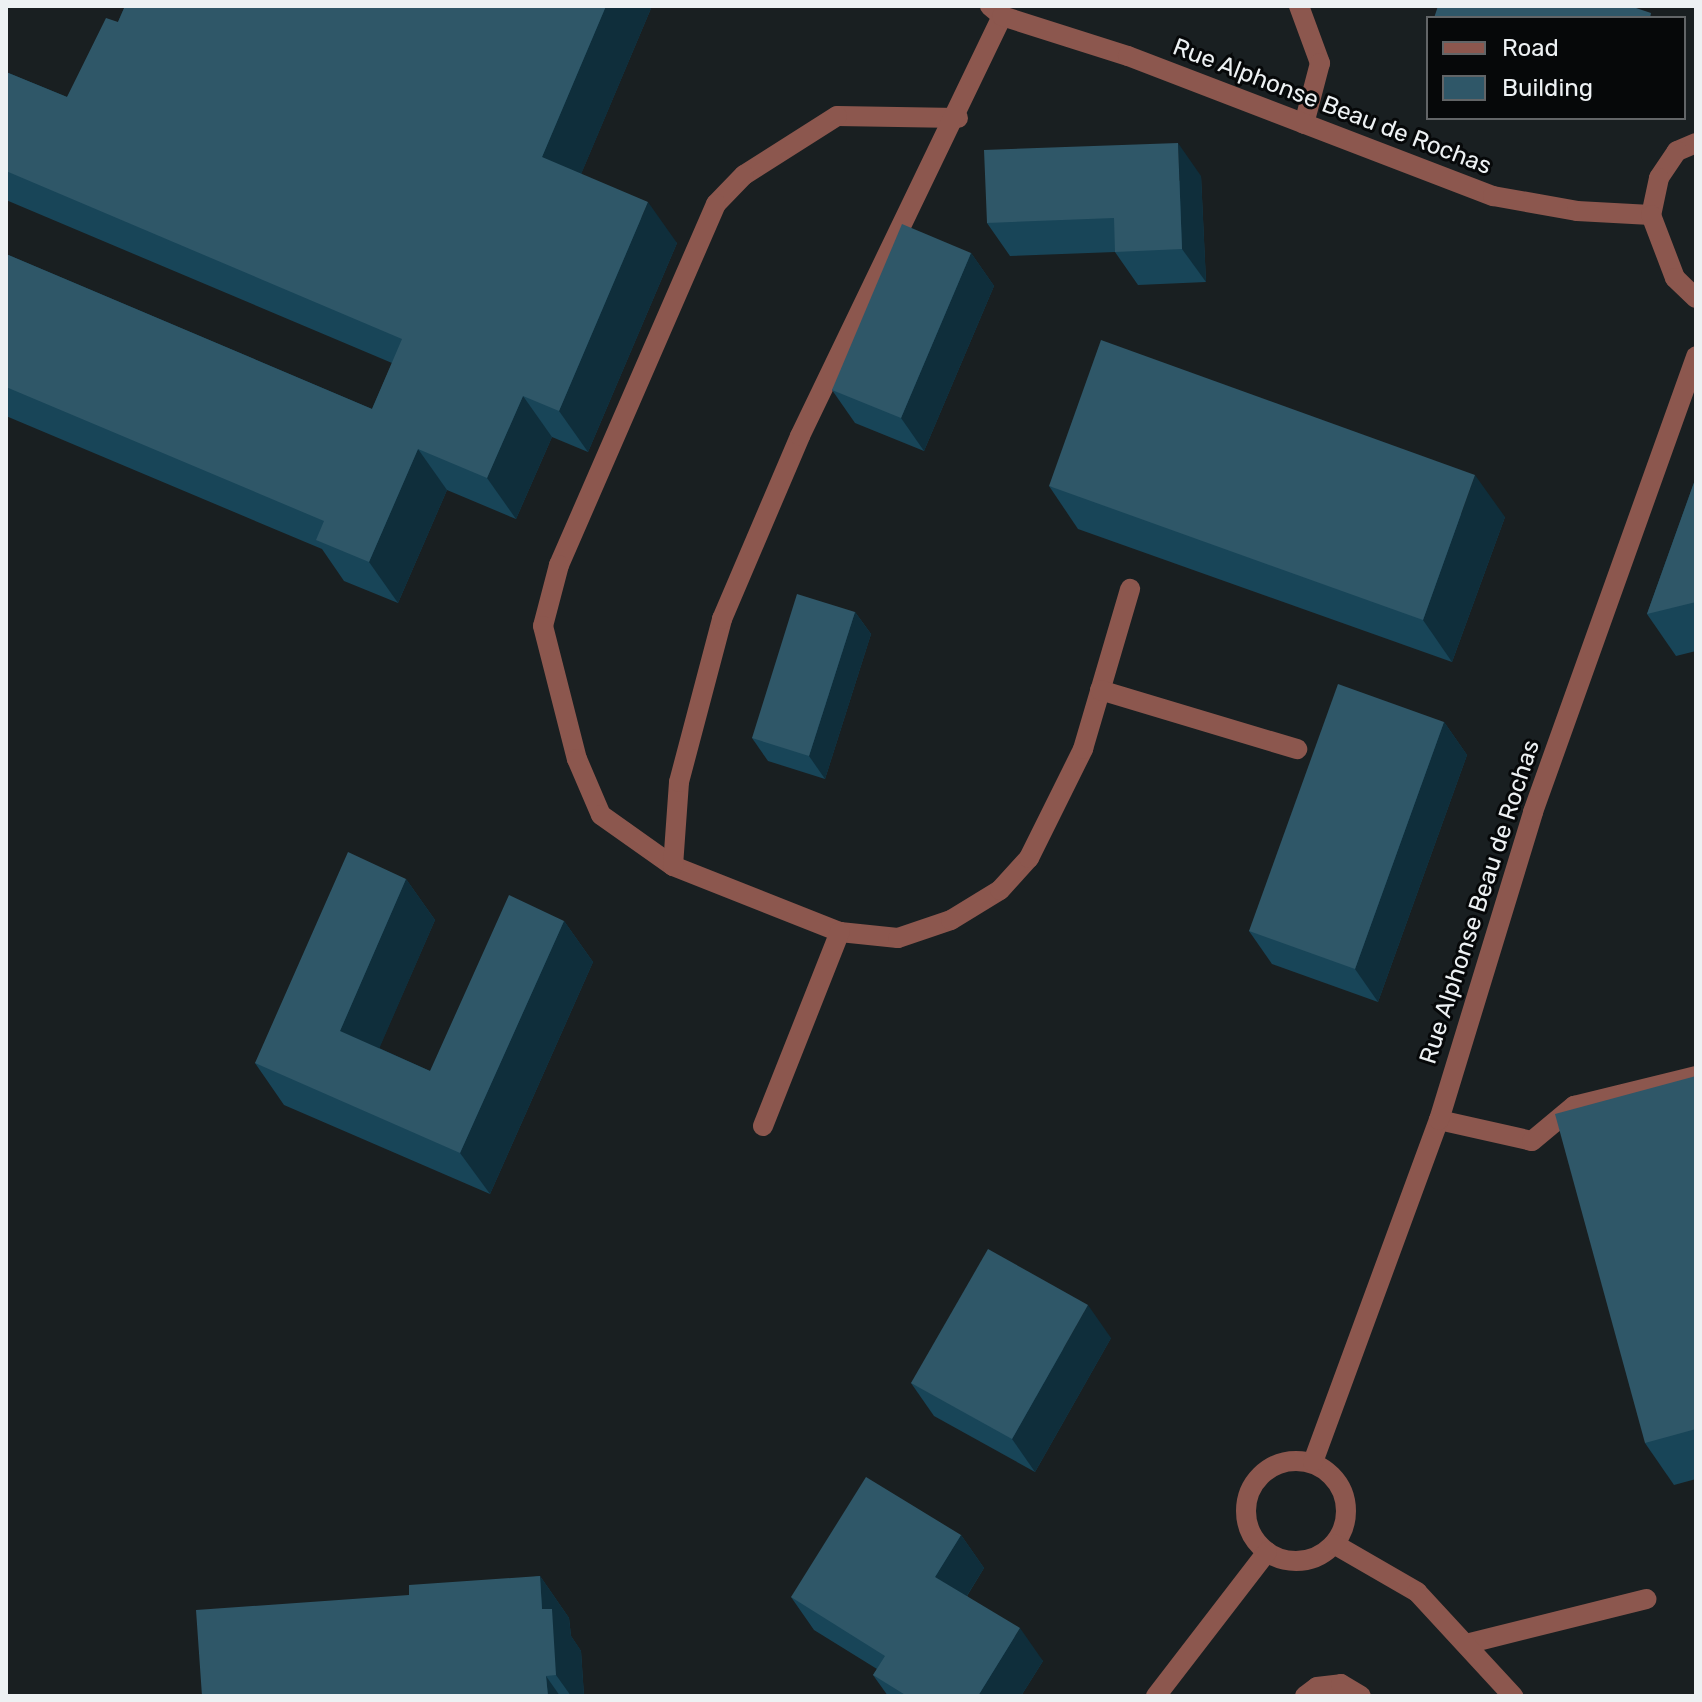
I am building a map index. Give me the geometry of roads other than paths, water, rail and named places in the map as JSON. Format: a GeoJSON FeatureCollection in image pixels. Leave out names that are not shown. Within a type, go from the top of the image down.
{"type":"FeatureCollection","features":[{"type":"Feature","properties":{"kind":"street"},"geometry":{"type":"LineString","coordinates":[[1299,6],[1320,63],[1304,124]]}},
{"type":"Feature","properties":{"kind":"street"},"geometry":{"type":"LineString","coordinates":[[673,866],[679,782],[722,619],[800,436],[958,118],[996,11]]}},
{"type":"Feature","properties":{"kind":"street","name":"Rue Alphonse Beau de Rochas"},"geometry":{"type":"LineString","coordinates":[[996,11],[1128,56],[1493,196],[1577,211],[1651,215]]}},
{"type":"Feature","properties":{"kind":"street"},"geometry":{"type":"LineString","coordinates":[[958,118],[837,116],[744,175],[716,204],[559,565],[543,626],[577,759],[601,815],[673,866],[840,932],[898,938],[951,920],[1000,890],[1029,858],[1083,749],[1130,589]]}},
{"type":"Feature","properties":{"kind":"street"},"geometry":{"type":"LineString","coordinates":[[1696,143],[1677,151],[1659,178],[1651,215],[1675,278],[1696,298]]}},
{"type":"Feature","properties":{"kind":"street","name":"Rue Alphonse Beau de Rochas"},"geometry":{"type":"LineString","coordinates":[[1313,1462],[1439,1120],[1533,812],[1696,356]]}},
{"type":"Feature","properties":{"kind":"street"},"geometry":{"type":"LineString","coordinates":[[1100,690],[1297,749]]}},
{"type":"Feature","properties":{"kind":"street"},"geometry":{"type":"LineString","coordinates":[[763,1126],[840,932]]}},
{"type":"Feature","properties":{"kind":"street"},"geometry":{"type":"LineString","coordinates":[[1439,1120],[1532,1141],[1574,1106],[1696,1076]]}},
{"type":"Feature","properties":{"kind":"street"},"geometry":{"type":"LineString","coordinates":[[1313,1462],[1330,1473],[1347,1507],[1344,1527],[1334,1544],[1302,1561],[1267,1552],[1247,1523],[1251,1487],[1278,1463],[1313,1462]]}},
{"type":"Feature","properties":{"kind":"street"},"geometry":{"type":"LineString","coordinates":[[1334,1544],[1417,1592],[1513,1696]]}},
{"type":"Feature","properties":{"kind":"street"},"geometry":{"type":"LineString","coordinates":[[1156,1696],[1267,1552]]}},
{"type":"Feature","properties":{"kind":"street"},"geometry":{"type":"LineString","coordinates":[[1466,1644],[1646,1599]]}},
{"type":"Feature","properties":{"kind":"street"},"geometry":{"type":"LineString","coordinates":[[1305,1696],[1317,1687],[1341,1684],[1361,1696]]}}]}
